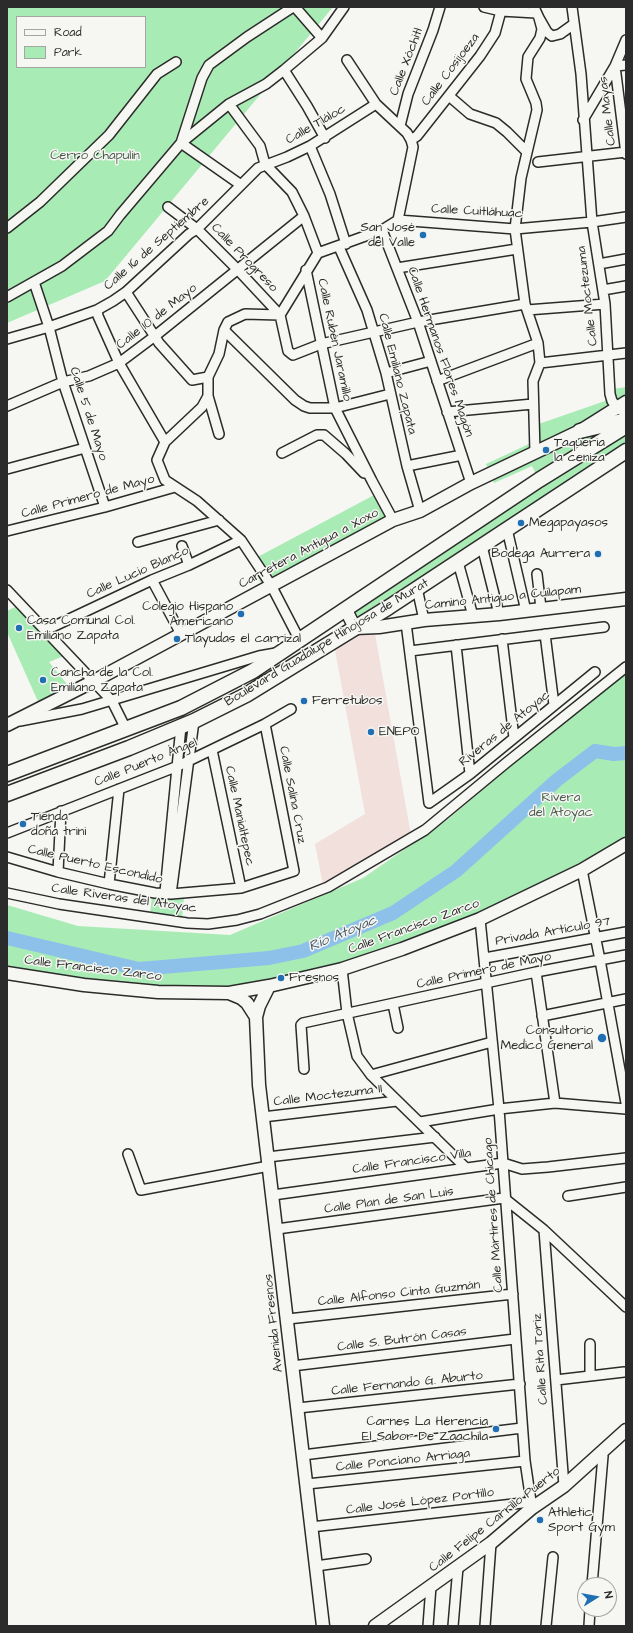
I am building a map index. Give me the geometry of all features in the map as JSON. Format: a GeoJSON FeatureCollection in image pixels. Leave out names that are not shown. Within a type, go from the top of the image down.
{"type":"FeatureCollection","features":[{"type":"Feature","properties":{"kind":"main road"},"geometry":{"type":"LineString","coordinates":[[580,432],[626,420]]}},
{"type":"Feature","properties":{"kind":"main road","name":"Boulevard Guadalupe Hinojosa de Murat"},"geometry":{"type":"LineString","coordinates":[[7,774],[181,708],[219,690],[253,671],[529,487],[626,426]]}},
{"type":"Feature","properties":{"kind":"main road","name":"Boulevard Guadalupe Hinojosa de Murat"},"geometry":{"type":"LineString","coordinates":[[7,794],[129,748],[194,721],[246,695],[458,562],[507,528],[626,451]]}},
{"type":"Feature","properties":{"kind":"street"},"geometry":{"type":"LineString","coordinates":[[181,143],[202,78],[209,65],[247,37],[294,7],[322,38]]}},
{"type":"Feature","properties":{"kind":"street"},"geometry":{"type":"LineString","coordinates":[[7,297],[62,266],[108,231],[181,143],[229,104],[266,84],[284,70],[322,38],[344,7]]}},
{"type":"Feature","properties":{"kind":"street","name":"Calle Xóchitl"},"geometry":{"type":"LineString","coordinates":[[400,126],[408,94],[433,30],[440,7]]}},
{"type":"Feature","properties":{"kind":"street"},"geometry":{"type":"LineString","coordinates":[[484,7],[501,11],[536,13]]}},
{"type":"Feature","properties":{"kind":"street","name":"Calle Moctezuma"},"geometry":{"type":"LineString","coordinates":[[572,7],[581,74],[583,120],[592,222],[605,304],[610,394],[612,401],[623,408]]}},
{"type":"Feature","properties":{"kind":"street","name":"Calle Cosijoeza"},"geometry":{"type":"LineString","coordinates":[[411,140],[417,136],[480,56],[494,33],[501,11]]}},
{"type":"Feature","properties":{"kind":"street"},"geometry":{"type":"LineString","coordinates":[[536,13],[552,36],[560,34],[574,24]]}},
{"type":"Feature","properties":{"kind":"street"},"geometry":{"type":"LineString","coordinates":[[534,452],[532,381],[540,363],[538,343],[526,307],[515,229],[521,178],[537,110],[536,103],[526,79],[526,65],[530,53],[540,38],[542,29],[536,13]]}},
{"type":"Feature","properties":{"kind":"street"},"geometry":{"type":"LineString","coordinates":[[583,120],[615,66],[626,40]]}},
{"type":"Feature","properties":{"kind":"street"},"geometry":{"type":"LineString","coordinates":[[347,60],[376,104],[400,126],[411,140],[413,147],[398,220],[382,230],[318,253],[306,270],[280,315],[288,351],[293,355],[321,344],[418,322],[526,307],[605,304]]}},
{"type":"Feature","properties":{"kind":"street"},"geometry":{"type":"LineString","coordinates":[[7,228],[40,202],[109,135],[157,74],[176,62]]}},
{"type":"Feature","properties":{"kind":"street"},"geometry":{"type":"LineString","coordinates":[[615,66],[626,65]]}},
{"type":"Feature","properties":{"kind":"street","name":"Calle Mayas"},"geometry":{"type":"LineString","coordinates":[[615,66],[626,153]]}},
{"type":"Feature","properties":{"kind":"street"},"geometry":{"type":"LineString","coordinates":[[284,70],[325,138]]}},
{"type":"Feature","properties":{"kind":"street"},"geometry":{"type":"LineString","coordinates":[[449,96],[470,114],[496,124],[502,128],[527,152]]}},
{"type":"Feature","properties":{"kind":"street"},"geometry":{"type":"LineString","coordinates":[[229,104],[260,146],[265,164],[292,192],[304,216],[318,253]]}},
{"type":"Feature","properties":{"kind":"street","name":"Calle Tláloc"},"geometry":{"type":"LineString","coordinates":[[265,164],[287,157],[325,138],[376,104]]}},
{"type":"Feature","properties":{"kind":"street"},"geometry":{"type":"LineString","coordinates":[[181,143],[241,185]]}},
{"type":"Feature","properties":{"kind":"street","name":"Calle Emiliano Zapata"},"geometry":{"type":"LineString","coordinates":[[310,146],[330,194],[342,245],[374,332],[386,373],[407,466],[420,511]]}},
{"type":"Feature","properties":{"kind":"street"},"geometry":{"type":"LineString","coordinates":[[538,162],[626,153]]}},
{"type":"Feature","properties":{"kind":"street","name":"Calle 16 de Septiembre"},"geometry":{"type":"LineString","coordinates":[[7,339],[49,328],[97,310],[126,292],[189,234],[197,229],[252,173],[265,164]]}},
{"type":"Feature","properties":{"kind":"street","name":"Calle Progreso"},"geometry":{"type":"LineString","coordinates":[[168,207],[197,229],[280,315]]}},
{"type":"Feature","properties":{"kind":"street","name":"Calle 10 de Mayo"},"geometry":{"type":"LineString","coordinates":[[7,405],[63,382],[89,376],[119,363],[156,336],[304,216]]}},
{"type":"Feature","properties":{"kind":"street","name":"Calle Cuitláhuac"},"geometry":{"type":"LineString","coordinates":[[398,220],[515,229],[592,222],[626,217]]}},
{"type":"Feature","properties":{"kind":"street","name":"Calle Hermanos Flores Magón"},"geometry":{"type":"LineString","coordinates":[[382,230],[418,322],[472,483]]}},
{"type":"Feature","properties":{"kind":"street"},"geometry":{"type":"LineString","coordinates":[[397,268],[517,248]]}},
{"type":"Feature","properties":{"kind":"street"},"geometry":{"type":"LineString","coordinates":[[599,264],[626,260]]}},
{"type":"Feature","properties":{"kind":"street","name":"Calle Rubén Jaramillo"},"geometry":{"type":"LineString","coordinates":[[306,270],[335,408],[372,481],[394,520]]}},
{"type":"Feature","properties":{"kind":"street","name":"Calle 5 de Mayo"},"geometry":{"type":"LineString","coordinates":[[34,282],[49,328],[63,382],[86,448],[104,507]]}},
{"type":"Feature","properties":{"kind":"street"},"geometry":{"type":"LineString","coordinates":[[603,290],[626,286]]}},
{"type":"Feature","properties":{"kind":"street"},"geometry":{"type":"LineString","coordinates":[[126,292],[156,336],[159,343],[192,380],[208,377]]}},
{"type":"Feature","properties":{"kind":"street"},"geometry":{"type":"LineString","coordinates":[[97,310],[98,316],[119,363],[165,442]]}},
{"type":"Feature","properties":{"kind":"street"},"geometry":{"type":"LineString","coordinates":[[219,434],[208,396],[208,377],[219,354],[224,330],[228,322],[245,314],[280,315]]}},
{"type":"Feature","properties":{"kind":"street"},"geometry":{"type":"LineString","coordinates":[[224,330],[295,400],[310,408],[335,408],[390,394]]}},
{"type":"Feature","properties":{"kind":"street"},"geometry":{"type":"LineString","coordinates":[[437,381],[538,343]]}},
{"type":"Feature","properties":{"kind":"street"},"geometry":{"type":"LineString","coordinates":[[540,363],[626,354]]}},
{"type":"Feature","properties":{"kind":"street"},"geometry":{"type":"LineString","coordinates":[[386,373],[431,361]]}},
{"type":"Feature","properties":{"kind":"street"},"geometry":{"type":"LineString","coordinates":[[208,396],[202,407],[165,442],[157,460],[165,480],[197,501],[241,540],[271,585],[300,641]]}},
{"type":"Feature","properties":{"kind":"street"},"geometry":{"type":"LineString","coordinates":[[447,412],[533,404]]}},
{"type":"Feature","properties":{"kind":"street","name":"Carretera Antigua a Xoxo"},"geometry":{"type":"LineString","coordinates":[[8,724],[94,681],[394,520],[420,511],[534,452],[580,432],[623,408]]}},
{"type":"Feature","properties":{"kind":"street"},"geometry":{"type":"LineString","coordinates":[[282,453],[317,435],[324,435],[346,454],[372,481]]}},
{"type":"Feature","properties":{"kind":"street"},"geometry":{"type":"LineString","coordinates":[[7,469],[86,448]]}},
{"type":"Feature","properties":{"kind":"street"},"geometry":{"type":"LineString","coordinates":[[407,466],[462,455]]}},
{"type":"Feature","properties":{"kind":"street","name":"Calle Primero de Mayo"},"geometry":{"type":"LineString","coordinates":[[7,531],[104,507],[175,487]]}},
{"type":"Feature","properties":{"kind":"street"},"geometry":{"type":"LineString","coordinates":[[138,542],[219,520]]}},
{"type":"Feature","properties":{"kind":"street"},"geometry":{"type":"LineString","coordinates":[[507,528],[526,611]]}},
{"type":"Feature","properties":{"kind":"street","name":"Calle Lucio Blanco"},"geometry":{"type":"LineString","coordinates":[[46,630],[241,540]]}},
{"type":"Feature","properties":{"kind":"street"},"geometry":{"type":"LineString","coordinates":[[182,546],[189,565]]}},
{"type":"Feature","properties":{"kind":"street"},"geometry":{"type":"LineString","coordinates":[[482,546],[499,614]]}},
{"type":"Feature","properties":{"kind":"street"},"geometry":{"type":"LineString","coordinates":[[458,562],[473,616]]}},
{"type":"Feature","properties":{"kind":"street"},"geometry":{"type":"LineString","coordinates":[[537,574],[541,608]]}},
{"type":"Feature","properties":{"kind":"street"},"geometry":{"type":"LineString","coordinates":[[152,580],[181,634]]}},
{"type":"Feature","properties":{"kind":"street"},"geometry":{"type":"LineString","coordinates":[[417,588],[424,620]]}},
{"type":"Feature","properties":{"kind":"street"},"geometry":{"type":"LineString","coordinates":[[7,590],[112,701],[126,730]]}},
{"type":"Feature","properties":{"kind":"street","name":"Camino Antiguo a Cuilapam"},"geometry":{"type":"LineString","coordinates":[[355,628],[424,620],[499,614],[626,599]]}},
{"type":"Feature","properties":{"kind":"street"},"geometry":{"type":"LineString","coordinates":[[346,610],[355,628]]}},
{"type":"Feature","properties":{"kind":"street"},"geometry":{"type":"LineString","coordinates":[[406,623],[410,651],[604,626]]}},
{"type":"Feature","properties":{"kind":"street"},"geometry":{"type":"LineString","coordinates":[[545,634],[554,705]]}},
{"type":"Feature","properties":{"kind":"street"},"geometry":{"type":"LineString","coordinates":[[502,639],[514,738]]}},
{"type":"Feature","properties":{"kind":"street"},"geometry":{"type":"LineString","coordinates":[[456,645],[470,774]]}},
{"type":"Feature","properties":{"kind":"street"},"geometry":{"type":"LineString","coordinates":[[8,724],[82,709],[259,656],[283,651]]}},
{"type":"Feature","properties":{"kind":"street","name":"Riveras de Atoyac"},"geometry":{"type":"LineString","coordinates":[[410,651],[429,803],[470,774],[595,672]]}},
{"type":"Feature","properties":{"kind":"street","name":"Calle Riveras del Atoyac"},"geometry":{"type":"LineString","coordinates":[[7,893],[59,904],[187,923],[208,924],[237,920],[260,914],[328,887],[425,830],[626,667]]}},
{"type":"Feature","properties":{"kind":"street","name":"Calle Puerto Ángel"},"geometry":{"type":"LineString","coordinates":[[7,833],[178,766],[265,724],[291,709]]}},
{"type":"Feature","properties":{"kind":"street"},"geometry":{"type":"LineString","coordinates":[[168,894],[194,721]]}},
{"type":"Feature","properties":{"kind":"street","name":"Calle Salina Cruz"},"geometry":{"type":"LineString","coordinates":[[265,724],[294,871]]}},
{"type":"Feature","properties":{"kind":"street"},"geometry":{"type":"LineString","coordinates":[[168,894],[181,726]]}},
{"type":"Feature","properties":{"kind":"street","name":"Calle Manialtepec"},"geometry":{"type":"LineString","coordinates":[[212,750],[241,888]]}},
{"type":"Feature","properties":{"kind":"street"},"geometry":{"type":"LineString","coordinates":[[110,884],[119,789]]}},
{"type":"Feature","properties":{"kind":"street"},"geometry":{"type":"LineString","coordinates":[[58,872],[61,811]]}},
{"type":"Feature","properties":{"kind":"street","name":"Calle Francisco Zarco"},"geometry":{"type":"LineString","coordinates":[[7,973],[84,985],[158,992],[229,993],[269,986],[342,969],[402,949],[480,919],[582,870],[626,844]]}},
{"type":"Feature","properties":{"kind":"street","name":"Calle Puerto Escondido"},"geometry":{"type":"LineString","coordinates":[[7,857],[58,872],[110,884],[168,894],[241,888],[294,871]]}},
{"type":"Feature","properties":{"kind":"street"},"geometry":{"type":"LineString","coordinates":[[582,870],[596,937],[626,1103]]}},
{"type":"Feature","properties":{"kind":"street","name":"Calle Mártires de Chicago"},"geometry":{"type":"LineString","coordinates":[[480,919],[485,958],[503,1163],[504,1198],[513,1294],[522,1428],[525,1461],[532,1505]]}},
{"type":"Feature","properties":{"kind":"street","name":"Privada Artículo 97"},"geometry":{"type":"LineString","coordinates":[[485,958],[626,932]]}},
{"type":"Feature","properties":{"kind":"street","name":"Calle Primero de Mayo"},"geometry":{"type":"LineString","coordinates":[[304,1068],[301,1025],[303,1023],[536,972],[626,955]]}},
{"type":"Feature","properties":{"kind":"street"},"geometry":{"type":"LineString","coordinates":[[342,969],[347,1013],[357,1056],[371,1075],[396,1101],[420,1122],[466,1168]]}},
{"type":"Feature","properties":{"kind":"street"},"geometry":{"type":"LineString","coordinates":[[536,972],[555,1103]]}},
{"type":"Feature","properties":{"kind":"street","name":"Avenida Fresnos"},"geometry":{"type":"LineString","coordinates":[[269,986],[259,1006],[256,1017],[259,1085],[288,1319],[292,1366],[323,1626]]}},
{"type":"Feature","properties":{"kind":"street"},"geometry":{"type":"LineString","coordinates":[[229,993],[241,998],[247,1003],[256,1017]]}},
{"type":"Feature","properties":{"kind":"street"},"geometry":{"type":"LineString","coordinates":[[542,1016],[626,999]]}},
{"type":"Feature","properties":{"kind":"street"},"geometry":{"type":"LineString","coordinates":[[393,1004],[398,1028]]}},
{"type":"Feature","properties":{"kind":"street"},"geometry":{"type":"LineString","coordinates":[[371,1075],[492,1042]]}},
{"type":"Feature","properties":{"kind":"street"},"geometry":{"type":"LineString","coordinates":[[616,1049],[626,1047]]}},
{"type":"Feature","properties":{"kind":"street","name":"Calle Moctezuma II"},"geometry":{"type":"LineString","coordinates":[[263,1117],[396,1101]]}},
{"type":"Feature","properties":{"kind":"street"},"geometry":{"type":"LineString","coordinates":[[420,1122],[498,1109],[555,1103],[626,1108]]}},
{"type":"Feature","properties":{"kind":"street"},"geometry":{"type":"LineString","coordinates":[[128,1154],[141,1190],[268,1162],[435,1137]]}},
{"type":"Feature","properties":{"kind":"street","name":"Calle Francisco Villa"},"geometry":{"type":"LineString","coordinates":[[273,1195],[503,1163],[522,1169],[626,1158]]}},
{"type":"Feature","properties":{"kind":"street"},"geometry":{"type":"LineString","coordinates":[[568,1196],[626,1187]]}},
{"type":"Feature","properties":{"kind":"street"},"geometry":{"type":"LineString","coordinates":[[504,1198],[544,1230],[626,1306]]}},
{"type":"Feature","properties":{"kind":"street","name":"Calle Plan de San Luis"},"geometry":{"type":"LineString","coordinates":[[277,1229],[504,1198]]}},
{"type":"Feature","properties":{"kind":"street","name":"Calle Rita Toriz"},"geometry":{"type":"LineString","coordinates":[[544,1230],[564,1486]]}},
{"type":"Feature","properties":{"kind":"street","name":"Calle Alfonso Cinta Guzmán"},"geometry":{"type":"LineString","coordinates":[[288,1319],[513,1294]]}},
{"type":"Feature","properties":{"kind":"street","name":"Calle S. Butrón Casas"},"geometry":{"type":"LineString","coordinates":[[292,1366],[515,1339]]}},
{"type":"Feature","properties":{"kind":"street"},"geometry":{"type":"LineString","coordinates":[[590,1344],[590,1376]]}},
{"type":"Feature","properties":{"kind":"street"},"geometry":{"type":"LineString","coordinates":[[556,1380],[624,1372]]}},
{"type":"Feature","properties":{"kind":"street","name":"Calle Fernando G. Aburto"},"geometry":{"type":"LineString","coordinates":[[298,1408],[520,1384]]}},
{"type":"Feature","properties":{"kind":"street"},"geometry":{"type":"LineString","coordinates":[[303,1455],[522,1428]]}},
{"type":"Feature","properties":{"kind":"street","name":"Calle Felipe Carrillo Puerto"},"geometry":{"type":"LineString","coordinates":[[375,1626],[388,1622],[431,1586],[491,1543],[532,1505],[564,1486],[626,1430]]}},
{"type":"Feature","properties":{"kind":"street"},"geometry":{"type":"LineString","coordinates":[[593,1577],[603,1456],[600,1452]]}},
{"type":"Feature","properties":{"kind":"street","name":"Calle Ponciano Arriaga"},"geometry":{"type":"LineString","coordinates":[[307,1484],[525,1461]]}},
{"type":"Feature","properties":{"kind":"street","name":"Calle José López Portillo"},"geometry":{"type":"LineString","coordinates":[[311,1527],[532,1505]]}},
{"type":"Feature","properties":{"kind":"street"},"geometry":{"type":"LineString","coordinates":[[485,1626],[491,1543]]}},
{"type":"Feature","properties":{"kind":"street"},"geometry":{"type":"LineString","coordinates":[[546,1626],[553,1557]]}},
{"type":"Feature","properties":{"kind":"street"},"geometry":{"type":"LineString","coordinates":[[316,1566],[366,1559]]}},
{"type":"Feature","properties":{"kind":"street"},"geometry":{"type":"LineString","coordinates":[[453,1626],[458,1567]]}},
{"type":"Feature","properties":{"kind":"street"},"geometry":{"type":"LineString","coordinates":[[428,1626],[431,1586]]}},
{"type":"Feature","properties":{"kind":"shaded area","name":"ENEPO"},"geometry":{"type":"Polygon","coordinates":[[[375,634],[411,835],[323,885],[315,844],[365,814],[335,650],[355,635],[375,634]]]}},
{"type":"Feature","properties":{"kind":"green space","name":"Cerro Chapulín"},"geometry":{"type":"Polygon","coordinates":[[[7,7],[333,7],[105,281],[7,323],[7,7]]]}},
{"type":"Feature","properties":{"kind":"green space"},"geometry":{"type":"Polygon","coordinates":[[[626,387],[626,412],[589,445],[539,480],[532,466],[494,483],[486,464],[531,443],[533,426],[605,401],[613,389],[626,387]]]}},
{"type":"Feature","properties":{"kind":"green space"},"geometry":{"type":"Polygon","coordinates":[[[626,432],[626,447],[356,621],[349,611],[626,432]]]}},
{"type":"Feature","properties":{"kind":"green space"},"geometry":{"type":"Polygon","coordinates":[[[378,493],[397,525],[266,593],[250,561],[378,493]]]}},
{"type":"Feature","properties":{"kind":"green space"},"geometry":{"type":"Polygon","coordinates":[[[17,606],[66,655],[49,662],[71,689],[40,706],[7,632],[7,611],[17,606]]]}},
{"type":"Feature","properties":{"kind":"green space","name":"Rivera del Atoyac"},"geometry":{"type":"Polygon","coordinates":[[[626,674],[626,843],[480,919],[269,986],[158,992],[7,973],[7,905],[78,926],[230,935],[363,878],[447,820],[532,748],[626,674]]]}},
{"type":"Feature","properties":{"kind":"green space"},"geometry":{"type":"Polygon","coordinates":[[[152,895],[184,897],[182,919],[150,916],[152,895]]]}},
{"type":"Feature","properties":{"kind":"waterway","name":"Río Atoyac"},"geometry":{"type":"LineString","coordinates":[[7,938],[139,969],[269,958],[303,951],[393,913],[456,871],[557,780],[595,751],[614,754],[626,753]]}},
{"type":"Feature","properties":{"kind":"place","name":"San José del Valle"},"geometry":{"type":"Point","coordinates":[423,235]}},
{"type":"Feature","properties":{"kind":"place","name":"Taqueria la ceniza"},"geometry":{"type":"Point","coordinates":[546,450]}},
{"type":"Feature","properties":{"kind":"place","name":"Megapayasos"},"geometry":{"type":"Point","coordinates":[521,523]}},
{"type":"Feature","properties":{"kind":"place","name":"Bodega Aurrera"},"geometry":{"type":"Point","coordinates":[598,554]}},
{"type":"Feature","properties":{"kind":"place","name":"Colegio Hispano Americano"},"geometry":{"type":"Point","coordinates":[241,614]}},
{"type":"Feature","properties":{"kind":"place","name":"Casa Comunal Col. Emiliano Zapata"},"geometry":{"type":"Point","coordinates":[19,628]}},
{"type":"Feature","properties":{"kind":"place","name":"Tlayudas el carrizal"},"geometry":{"type":"Point","coordinates":[177,639]}},
{"type":"Feature","properties":{"kind":"place","name":"Cancha de la Col. Emiliano Zapata"},"geometry":{"type":"Point","coordinates":[43,680]}},
{"type":"Feature","properties":{"kind":"place","name":"Ferretubos"},"geometry":{"type":"Point","coordinates":[304,701]}},
{"type":"Feature","properties":{"kind":"place","name":"ENEPO"},"geometry":{"type":"Point","coordinates":[371,732]}},
{"type":"Feature","properties":{"kind":"place","name":"Tienda doña trini"},"geometry":{"type":"Point","coordinates":[23,824]}},
{"type":"Feature","properties":{"kind":"place","name":"Fresnos"},"geometry":{"type":"Point","coordinates":[281,978]}},
{"type":"Feature","properties":{"kind":"place","name":"Consultorio Medico General"},"geometry":{"type":"Point","coordinates":[602,1038]}},
{"type":"Feature","properties":{"kind":"place","name":"Carnes La Herencia El Sabor De Zaachila"},"geometry":{"type":"Point","coordinates":[496,1429]}},
{"type":"Feature","properties":{"kind":"place","name":"Athletic Sport Gym"},"geometry":{"type":"Point","coordinates":[540,1520]}}]}
